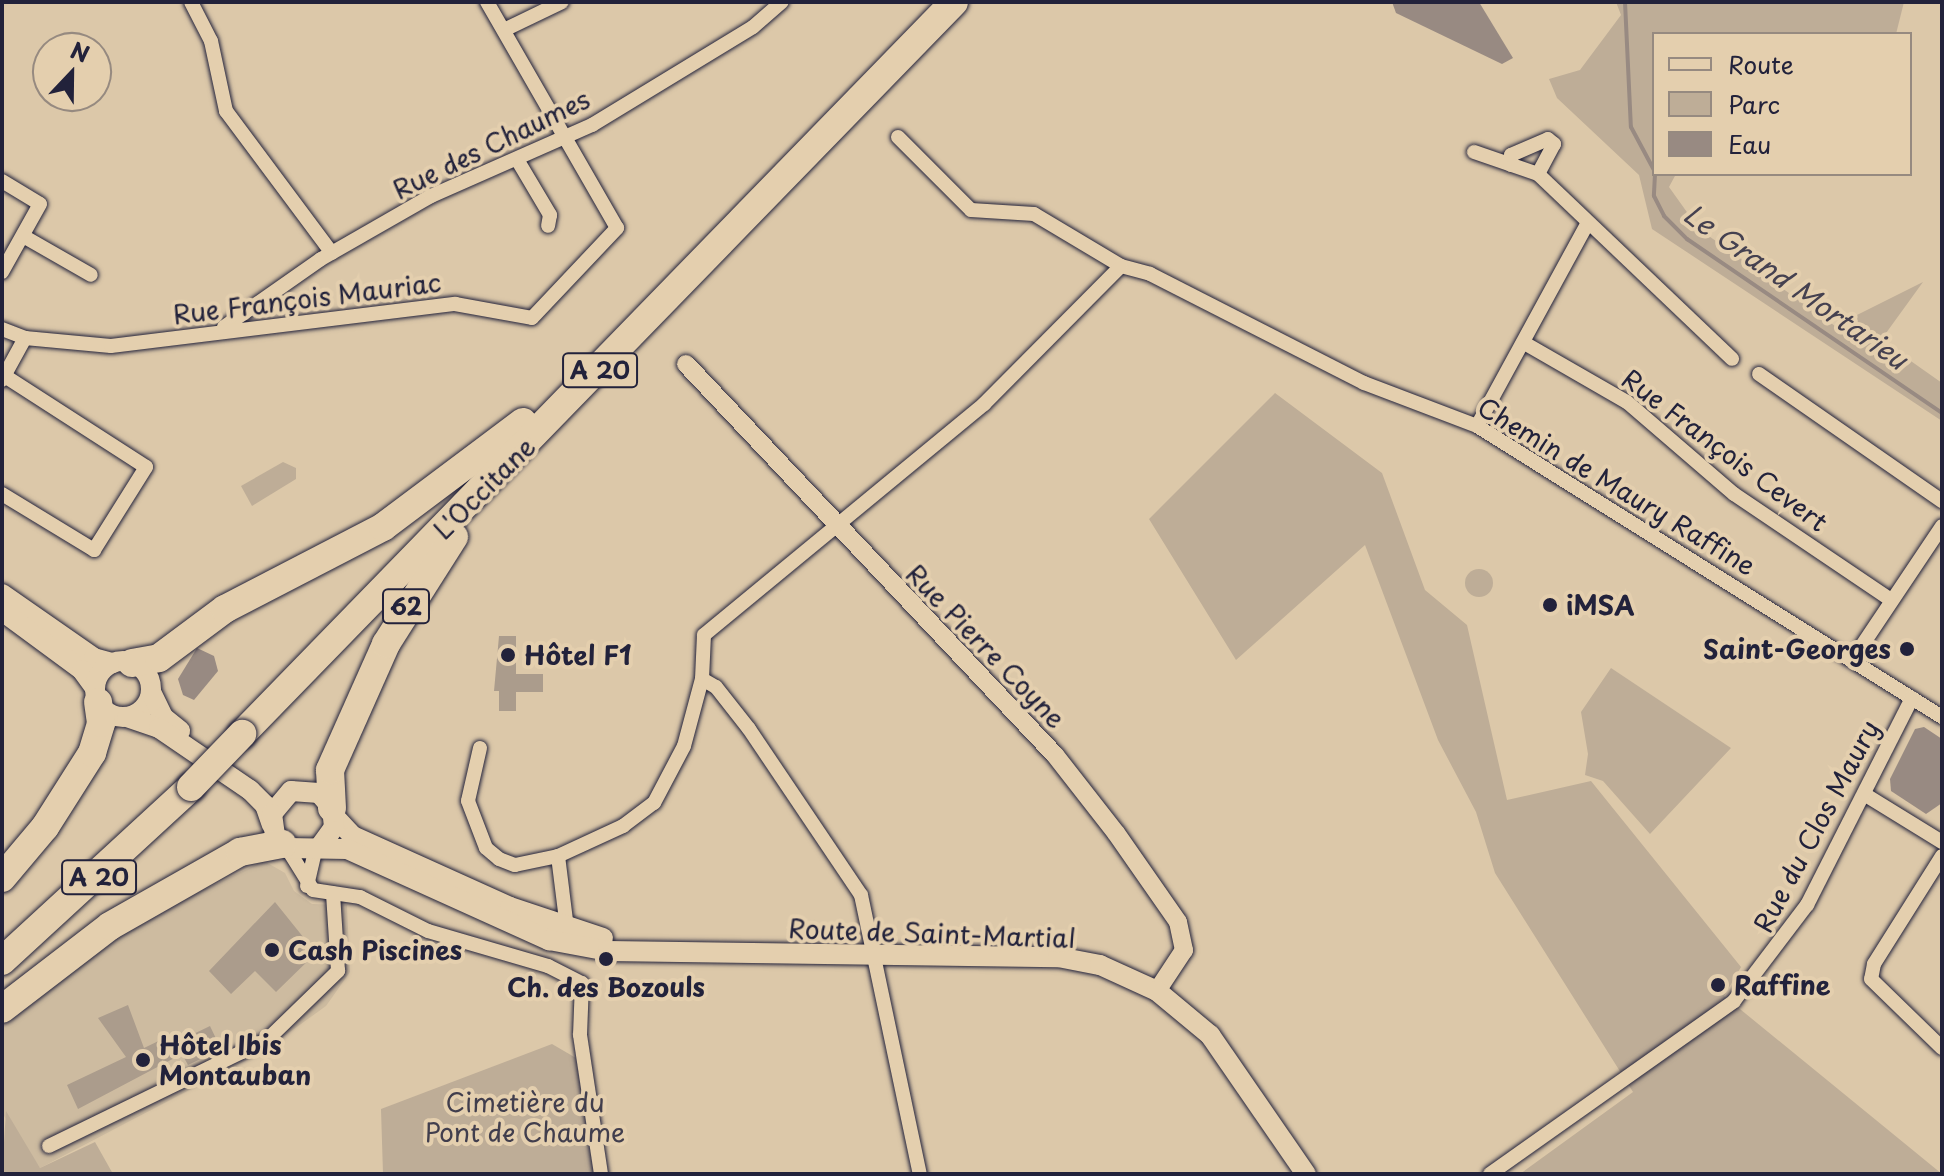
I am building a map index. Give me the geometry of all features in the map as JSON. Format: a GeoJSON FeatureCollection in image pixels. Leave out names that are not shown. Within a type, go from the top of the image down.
{"type":"FeatureCollection","features":[{"type":"Feature","properties":{"kind":"highway","name":"L'Occitane"},"geometry":{"type":"LineString","coordinates":[[531,427],[929,2]]}},
{"type":"Feature","properties":{"kind":"highway","name":"L'Occitane"},"geometry":{"type":"LineString","coordinates":[[2,961],[954,2]]}},
{"type":"Feature","properties":{"kind":"highway"},"geometry":{"type":"LineString","coordinates":[[122,663],[159,658],[225,609],[383,527],[531,427]]}},
{"type":"Feature","properties":{"kind":"highway","name":"62"},"geometry":{"type":"LineString","coordinates":[[334,812],[330,770],[402,613],[531,427]]}},
{"type":"Feature","properties":{"kind":"highway"},"geometry":{"type":"LineString","coordinates":[[2,878],[45,827],[92,753],[101,723],[96,695]]}},
{"type":"Feature","properties":{"kind":"highway","name":"L'Occitane"},"geometry":{"type":"LineString","coordinates":[[2,939],[184,780]]}},
{"type":"Feature","properties":{"kind":"highway"},"geometry":{"type":"LineString","coordinates":[[2,1009],[110,926],[240,852],[280,839]]}},
{"type":"Feature","properties":{"kind":"main road"},"geometry":{"type":"LineString","coordinates":[[2,594],[94,658],[122,663],[147,674],[151,692],[172,725],[261,785],[291,791],[310,789],[334,812],[331,835],[317,849],[280,839]]}},
{"type":"Feature","properties":{"kind":"main road"},"geometry":{"type":"LineString","coordinates":[[2,611],[82,670],[110,714],[159,728],[250,790],[265,805],[280,839]]}},
{"type":"Feature","properties":{"kind":"main road"},"geometry":{"type":"LineString","coordinates":[[96,695],[122,663]]}},
{"type":"Feature","properties":{"kind":"main road"},"geometry":{"type":"LineString","coordinates":[[127,717],[143,709],[151,692]]}},
{"type":"Feature","properties":{"kind":"main road"},"geometry":{"type":"LineString","coordinates":[[280,839],[275,804],[291,791]]}},
{"type":"Feature","properties":{"kind":"main road","name":"Route de Saint-Martial"},"geometry":{"type":"LineString","coordinates":[[334,812],[353,836],[539,919],[653,951]]}},
{"type":"Feature","properties":{"kind":"main road","name":"Route de Saint-Martial"},"geometry":{"type":"LineString","coordinates":[[317,849],[347,849],[475,910],[549,940],[653,951],[1058,957],[1100,965],[1157,991],[1210,1035],[1306,1174]]}},
{"type":"Feature","properties":{"kind":"main road"},"geometry":{"type":"LineString","coordinates":[[475,910],[552,934],[567,928]]}},
{"type":"Feature","properties":{"kind":"street"},"geometry":{"type":"LineString","coordinates":[[191,2],[211,41],[226,111],[332,253]]}},
{"type":"Feature","properties":{"kind":"street"},"geometry":{"type":"LineString","coordinates":[[487,2],[566,136]]}},
{"type":"Feature","properties":{"kind":"street"},"geometry":{"type":"LineString","coordinates":[[504,30],[562,2]]}},
{"type":"Feature","properties":{"kind":"street","name":"Rue des Chaumes"},"geometry":{"type":"LineString","coordinates":[[222,329],[332,253],[431,196],[518,161],[566,136],[783,4]]}},
{"type":"Feature","properties":{"kind":"street","name":"Rue François Mauriac"},"geometry":{"type":"LineString","coordinates":[[2,329],[25,338],[111,346],[222,329],[455,304],[532,318],[617,228],[566,136]]}},
{"type":"Feature","properties":{"kind":"street","name":"Chemin de Maury Raffine"},"geometry":{"type":"LineString","coordinates":[[898,137],[971,210],[1034,214],[1121,266],[1150,274],[1364,383],[1477,426],[1942,717]]}},
{"type":"Feature","properties":{"kind":"street"},"geometry":{"type":"LineString","coordinates":[[1511,165],[1511,155],[1548,139],[1554,144],[1538,174]]}},
{"type":"Feature","properties":{"kind":"street"},"geometry":{"type":"LineString","coordinates":[[1474,152],[1538,174],[1732,359]]}},
{"type":"Feature","properties":{"kind":"street"},"geometry":{"type":"LineString","coordinates":[[518,161],[550,215],[548,226]]}},
{"type":"Feature","properties":{"kind":"street"},"geometry":{"type":"LineString","coordinates":[[2,181],[40,204],[2,272]]}},
{"type":"Feature","properties":{"kind":"street"},"geometry":{"type":"LineString","coordinates":[[1477,426],[1526,344],[1587,224]]}},
{"type":"Feature","properties":{"kind":"street"},"geometry":{"type":"LineString","coordinates":[[23,236],[91,275]]}},
{"type":"Feature","properties":{"kind":"street"},"geometry":{"type":"LineString","coordinates":[[480,748],[468,801],[486,848],[515,865],[588,846],[654,803],[684,746],[702,679],[704,635],[839,529],[984,404],[1121,266]]}},
{"type":"Feature","properties":{"kind":"street"},"geometry":{"type":"LineString","coordinates":[[2,494],[94,550],[146,467],[3,378],[25,338]]}},
{"type":"Feature","properties":{"kind":"street","name":"Rue François Cevert"},"geometry":{"type":"LineString","coordinates":[[1526,344],[1627,402],[1734,494],[1891,600]]}},
{"type":"Feature","properties":{"kind":"street","name":"Rue Pierre Coyne"},"geometry":{"type":"LineString","coordinates":[[686,364],[1055,755],[1170,910],[1184,950],[1157,991]]}},
{"type":"Feature","properties":{"kind":"street"},"geometry":{"type":"LineString","coordinates":[[1759,374],[1942,501]]}},
{"type":"Feature","properties":{"kind":"street"},"geometry":{"type":"LineString","coordinates":[[1853,659],[1942,526]]}},
{"type":"Feature","properties":{"kind":"street"},"geometry":{"type":"LineString","coordinates":[[702,679],[716,687],[749,729],[854,883],[876,955],[920,1174]]}},
{"type":"Feature","properties":{"kind":"street","name":"Rue du Clos Maury"},"geometry":{"type":"LineString","coordinates":[[1490,1174],[1734,1001],[1781,946],[1912,698]]}},
{"type":"Feature","properties":{"kind":"street"},"geometry":{"type":"LineString","coordinates":[[1864,794],[1942,842]]}},
{"type":"Feature","properties":{"kind":"street"},"geometry":{"type":"LineString","coordinates":[[280,839],[307,886],[360,897],[428,931],[548,966],[582,983],[580,1035],[601,1174]]}},
{"type":"Feature","properties":{"kind":"street"},"geometry":{"type":"LineString","coordinates":[[307,886],[317,849]]}},
{"type":"Feature","properties":{"kind":"street"},"geometry":{"type":"LineString","coordinates":[[558,856],[567,928]]}},
{"type":"Feature","properties":{"kind":"street"},"geometry":{"type":"LineString","coordinates":[[1942,856],[1874,964],[1871,979],[1942,1048]]}},
{"type":"Feature","properties":{"kind":"street"},"geometry":{"type":"LineString","coordinates":[[49,1146],[268,1039],[338,971],[333,893]]}},
{"type":"Feature","properties":{"kind":"street"},"geometry":{"type":"LineString","coordinates":[[539,919],[555,914],[563,893]]}},
{"type":"Feature","properties":{"kind":"shaded area"},"geometry":{"type":"Polygon","coordinates":[[[264,861],[285,873],[294,891],[312,904],[347,905],[350,972],[326,1006],[262,1052],[40,1168],[2,1113],[2,1026],[141,920],[264,861]]]}},
{"type":"Feature","properties":{"kind":"green space"},"geometry":{"type":"Polygon","coordinates":[[[1616,2],[1904,2],[1896,32],[1652,32],[1652,176],[1675,176],[1669,187],[1699,229],[1835,326],[1923,282],[1881,340],[1942,383],[1942,421],[1652,229],[1639,175],[1557,98],[1549,79],[1580,70],[1621,15],[1616,2]]]}},
{"type":"Feature","properties":{"kind":"green space"},"geometry":{"type":"Polygon","coordinates":[[[1275,393],[1382,473],[1425,590],[1467,625],[1507,800],[1591,781],[1741,967],[1724,996],[1942,1174],[1520,1174],[1633,1092],[1495,873],[1476,812],[1438,740],[1365,545],[1236,660],[1149,519],[1275,393]]]}},
{"type":"Feature","properties":{"kind":"green space"},"geometry":{"type":"Polygon","coordinates":[[[283,462],[296,468],[296,479],[252,506],[241,486],[283,462]]]}},
{"type":"Feature","properties":{"kind":"green space"},"geometry":{"type":"Polygon","coordinates":[[[1479,569],[1489,573],[1493,583],[1489,593],[1479,597],[1469,593],[1465,583],[1469,573],[1479,569]]]}},
{"type":"Feature","properties":{"kind":"green space"},"geometry":{"type":"Polygon","coordinates":[[[1611,668],[1731,748],[1650,834],[1603,781],[1585,775],[1588,754],[1581,712],[1611,668]]]}},
{"type":"Feature","properties":{"kind":"green space","name":"Cimetière du Pont de Chaume"},"geometry":{"type":"Polygon","coordinates":[[[552,1044],[576,1058],[594,1174],[383,1174],[381,1109],[552,1044]]]}},
{"type":"Feature","properties":{"kind":"green space"},"geometry":{"type":"Polygon","coordinates":[[[6,1111],[40,1168],[95,1142],[113,1174],[2,1174],[6,1111]]]}},
{"type":"Feature","properties":{"kind":"water"},"geometry":{"type":"Polygon","coordinates":[[[1392,2],[1479,2],[1513,58],[1502,64],[1396,13],[1392,2]]]}},
{"type":"Feature","properties":{"kind":"water"},"geometry":{"type":"Polygon","coordinates":[[[197,648],[214,656],[218,671],[194,700],[183,695],[178,679],[197,648]]]}},
{"type":"Feature","properties":{"kind":"water"},"geometry":{"type":"Polygon","coordinates":[[[1924,727],[1942,739],[1942,803],[1926,814],[1891,791],[1890,779],[1915,729],[1924,727]]]}},
{"type":"Feature","properties":{"kind":"building","name":"Hôtel F1"},"geometry":{"type":"Polygon","coordinates":[[[499,636],[516,636],[516,674],[543,674],[543,692],[516,692],[516,711],[499,711],[499,691],[494,691],[499,636]]]}},
{"type":"Feature","properties":{"kind":"building","name":"Cash Piscines"},"geometry":{"type":"Polygon","coordinates":[[[275,902],[316,953],[276,992],[255,971],[231,994],[209,971],[275,902]]]}},
{"type":"Feature","properties":{"kind":"building","name":"Hôtel Ibis Montauban"},"geometry":{"type":"Polygon","coordinates":[[[128,1005],[144,1048],[173,1034],[177,1042],[210,1026],[221,1049],[188,1065],[182,1054],[78,1109],[67,1085],[126,1057],[98,1018],[128,1005]]]}},
{"type":"Feature","properties":{"kind":"waterway","name":"Le Grand Mortarieu"},"geometry":{"type":"LineString","coordinates":[[1625,2],[1631,127],[1652,166]]}},
{"type":"Feature","properties":{"kind":"waterway","name":"Le Grand Mortarieu"},"geometry":{"type":"LineString","coordinates":[[1655,176],[1654,196],[1664,216],[1687,239],[1942,413]]}},
{"type":"Feature","properties":{"kind":"place","name":"iMSA"},"geometry":{"type":"Point","coordinates":[1550,605]}},
{"type":"Feature","properties":{"kind":"place","name":"Saint-Georges"},"geometry":{"type":"Point","coordinates":[1907,649]}},
{"type":"Feature","properties":{"kind":"place","name":"Hôtel F1"},"geometry":{"type":"Point","coordinates":[508,655]}},
{"type":"Feature","properties":{"kind":"place","name":"Cash Piscines"},"geometry":{"type":"Point","coordinates":[272,950]}},
{"type":"Feature","properties":{"kind":"place","name":"Ch. des Bozouls"},"geometry":{"type":"Point","coordinates":[606,959]}},
{"type":"Feature","properties":{"kind":"place","name":"Raffine"},"geometry":{"type":"Point","coordinates":[1718,985]}},
{"type":"Feature","properties":{"kind":"place","name":"Hôtel Ibis Montauban"},"geometry":{"type":"Point","coordinates":[143,1060]}}]}
